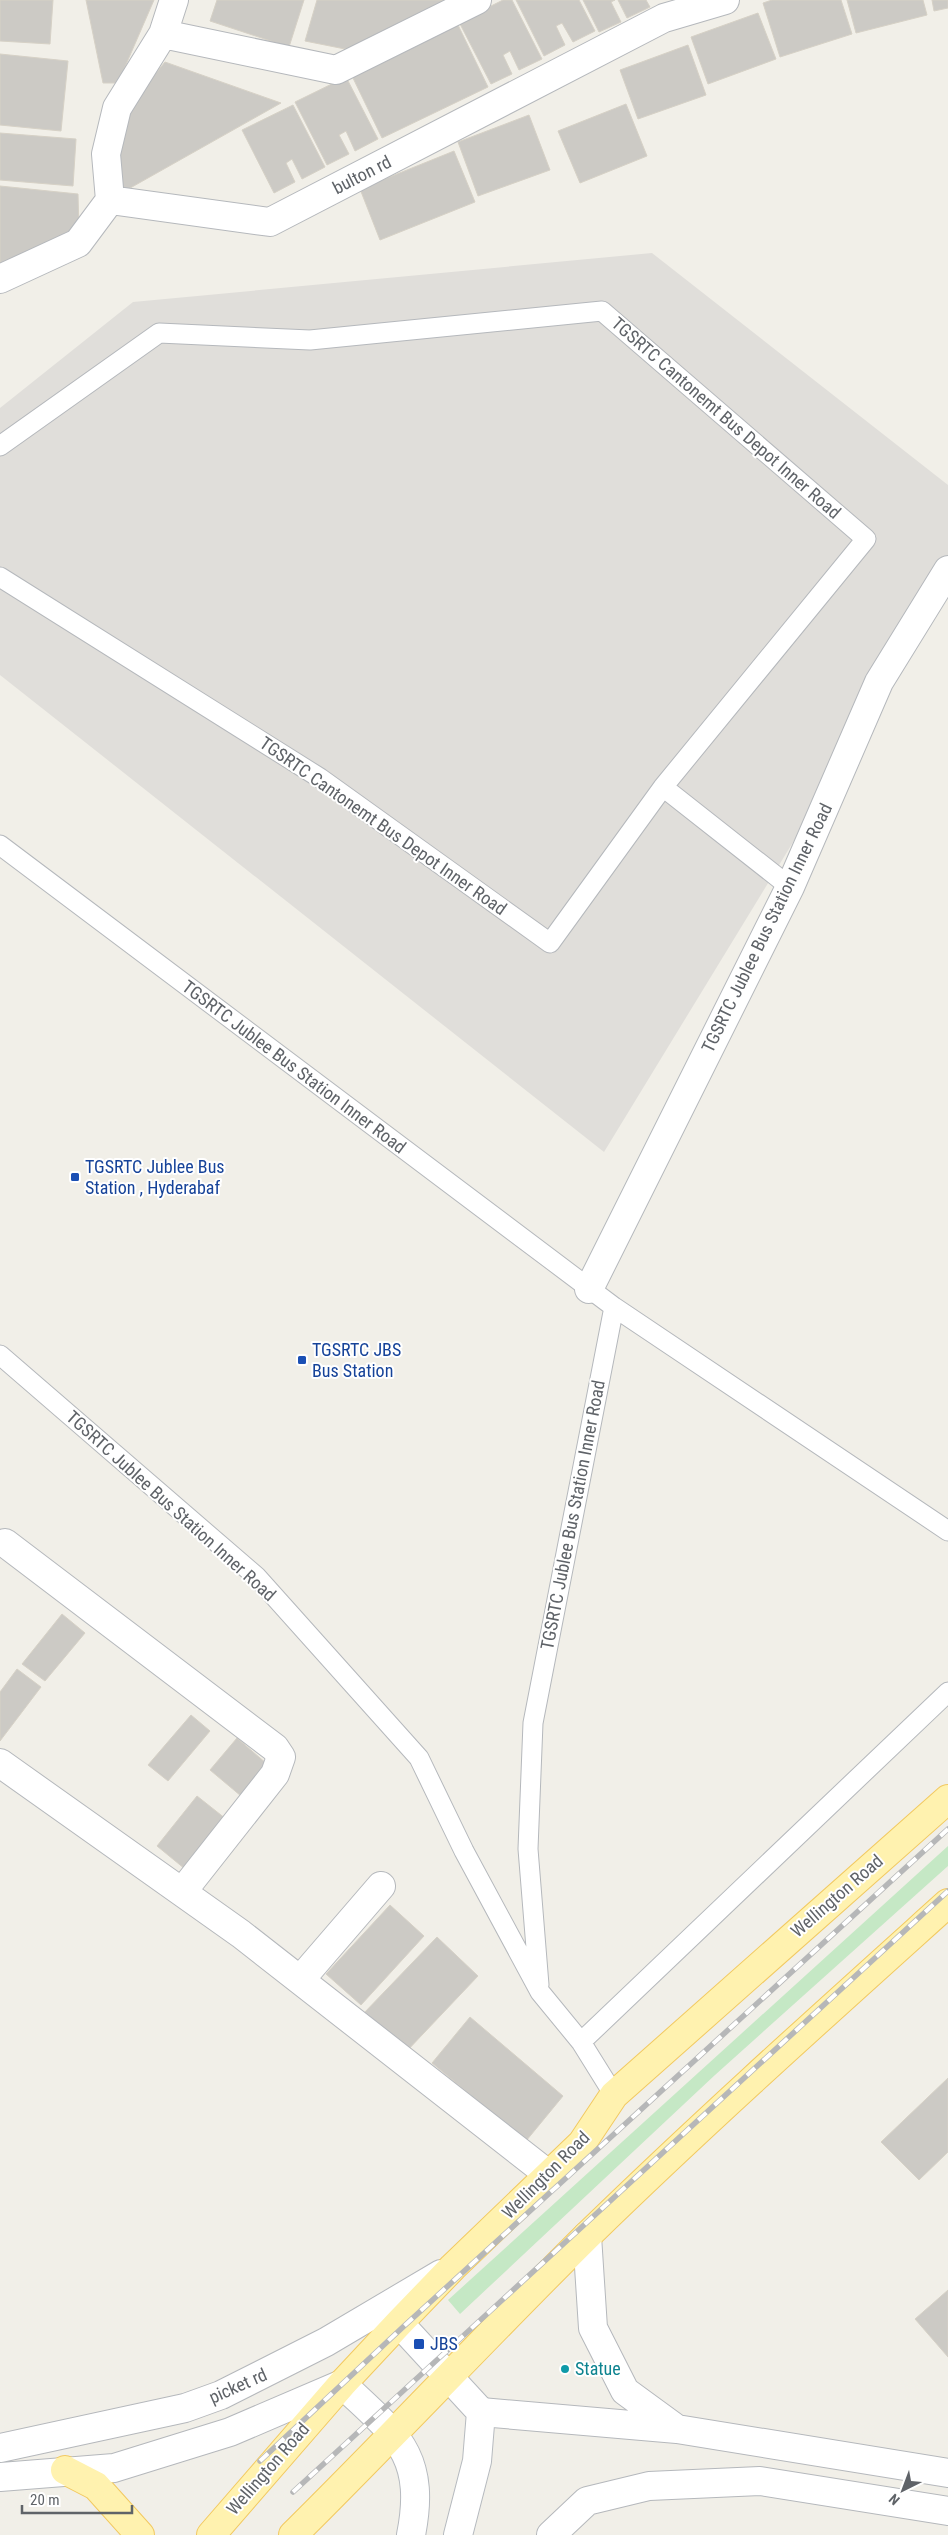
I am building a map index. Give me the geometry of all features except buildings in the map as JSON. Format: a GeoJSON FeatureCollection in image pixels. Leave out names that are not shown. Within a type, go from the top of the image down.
{"type":"FeatureCollection","features":[{"type":"Feature","properties":{"kind":"main road","name":"Wellington Road"},"geometry":{"type":"LineString","coordinates":[[210,2535],[342,2384],[453,2266],[548,2174],[582,2144],[614,2095],[948,1799]]}},
{"type":"Feature","properties":{"kind":"main road"},"geometry":{"type":"LineString","coordinates":[[293,2535],[395,2434],[449,2376],[587,2236],[680,2147],[948,1902]]}},
{"type":"Feature","properties":{"kind":"main road"},"geometry":{"type":"LineString","coordinates":[[65,2470],[96,2486],[140,2535]]}},
{"type":"Feature","properties":{"kind":"street"},"geometry":{"type":"LineString","coordinates":[[0,279],[78,243],[110,200],[106,154],[117,108],[163,34],[174,0]]}},
{"type":"Feature","properties":{"kind":"street"},"geometry":{"type":"LineString","coordinates":[[163,34],[336,70],[477,0]]}},
{"type":"Feature","properties":{"kind":"street","name":"bulton rd"},"geometry":{"type":"LineString","coordinates":[[110,200],[270,222],[664,18],[725,0]]}},
{"type":"Feature","properties":{"kind":"street","name":"TGSRTC Jublee Bus Station Inner Road"},"geometry":{"type":"LineString","coordinates":[[588,1288],[790,887],[879,682],[948,570]]}},
{"type":"Feature","properties":{"kind":"street"},"geometry":{"type":"LineString","coordinates":[[5,1543],[275,1748],[281,1757],[275,1774],[182,1892]]}},
{"type":"Feature","properties":{"kind":"street"},"geometry":{"type":"LineString","coordinates":[[0,1763],[242,1934],[548,2174]]}},
{"type":"Feature","properties":{"kind":"street"},"geometry":{"type":"LineString","coordinates":[[300,1980],[381,1886]]}},
{"type":"Feature","properties":{"kind":"street"},"geometry":{"type":"LineString","coordinates":[[587,2236],[593,2328],[625,2391],[677,2429]]}},
{"type":"Feature","properties":{"kind":"street","name":"picket rd"},"geometry":{"type":"LineString","coordinates":[[0,2448],[185,2408],[221,2395],[326,2342],[453,2266]]}},
{"type":"Feature","properties":{"kind":"street"},"geometry":{"type":"LineString","coordinates":[[399,2323],[481,2412],[677,2429],[948,2473]]}},
{"type":"Feature","properties":{"kind":"street"},"geometry":{"type":"LineString","coordinates":[[0,2476],[114,2468],[201,2443],[342,2384],[395,2434],[408,2456],[413,2479],[415,2516],[411,2535]]}},
{"type":"Feature","properties":{"kind":"street"},"geometry":{"type":"LineString","coordinates":[[458,2535],[477,2461],[481,2412]]}},
{"type":"Feature","properties":{"kind":"street"},"geometry":{"type":"LineString","coordinates":[[551,2535],[586,2501],[649,2486],[760,2480],[948,2511]]}},
{"type":"Feature","properties":{"kind":"lane","name":"TGSRTC Cantonemt Bus Depot Inner Road"},"geometry":{"type":"LineString","coordinates":[[0,446],[159,333],[310,340],[602,311],[866,539],[663,786],[550,943],[320,778],[0,577]]}},
{"type":"Feature","properties":{"kind":"lane"},"geometry":{"type":"LineString","coordinates":[[663,786],[790,887]]}},
{"type":"Feature","properties":{"kind":"lane","name":"TGSRTC Jublee Bus Station Inner Road"},"geometry":{"type":"LineString","coordinates":[[0,844],[614,1308],[948,1531]]}},
{"type":"Feature","properties":{"kind":"lane","name":"TGSRTC Jublee Bus Station Inner Road"},"geometry":{"type":"LineString","coordinates":[[540,1992],[528,1849],[532,1723],[614,1308]]}},
{"type":"Feature","properties":{"kind":"lane","name":"TGSRTC Jublee Bus Station Inner Road"},"geometry":{"type":"LineString","coordinates":[[0,1355],[257,1577],[419,1758],[464,1851],[540,1992],[581,2042],[614,2095]]}},
{"type":"Feature","properties":{"kind":"lane"},"geometry":{"type":"LineString","coordinates":[[581,2042],[948,1692]]}},
{"type":"Feature","properties":{"kind":"shaded area"},"geometry":{"type":"Polygon","coordinates":[[[652,253],[948,485],[948,588],[604,1152],[0,675],[0,408],[133,302],[652,253]]]}},
{"type":"Feature","properties":{"kind":"green space"},"geometry":{"type":"Polygon","coordinates":[[[948,1846],[948,1866],[715,2075],[460,2314],[448,2300],[948,1846]]]}},
{"type":"Feature","properties":{"kind":"railway"},"geometry":{"type":"LineString","coordinates":[[260,2461],[403,2327],[948,1829]]}},
{"type":"Feature","properties":{"kind":"railway"},"geometry":{"type":"LineString","coordinates":[[293,2492],[948,1891]]}},
{"type":"Feature","properties":{"kind":"place","name":"TGSRTC Jublee Bus Station , Hyderabaf"},"geometry":{"type":"Point","coordinates":[75,1177]}},
{"type":"Feature","properties":{"kind":"place","name":"TGSRTC JBS Bus Station"},"geometry":{"type":"Point","coordinates":[302,1360]}},
{"type":"Feature","properties":{"kind":"place","name":"JBS"},"geometry":{"type":"Point","coordinates":[419,2344]}},
{"type":"Feature","properties":{"kind":"place","name":"Statue"},"geometry":{"type":"Point","coordinates":[565,2369]}}]}
